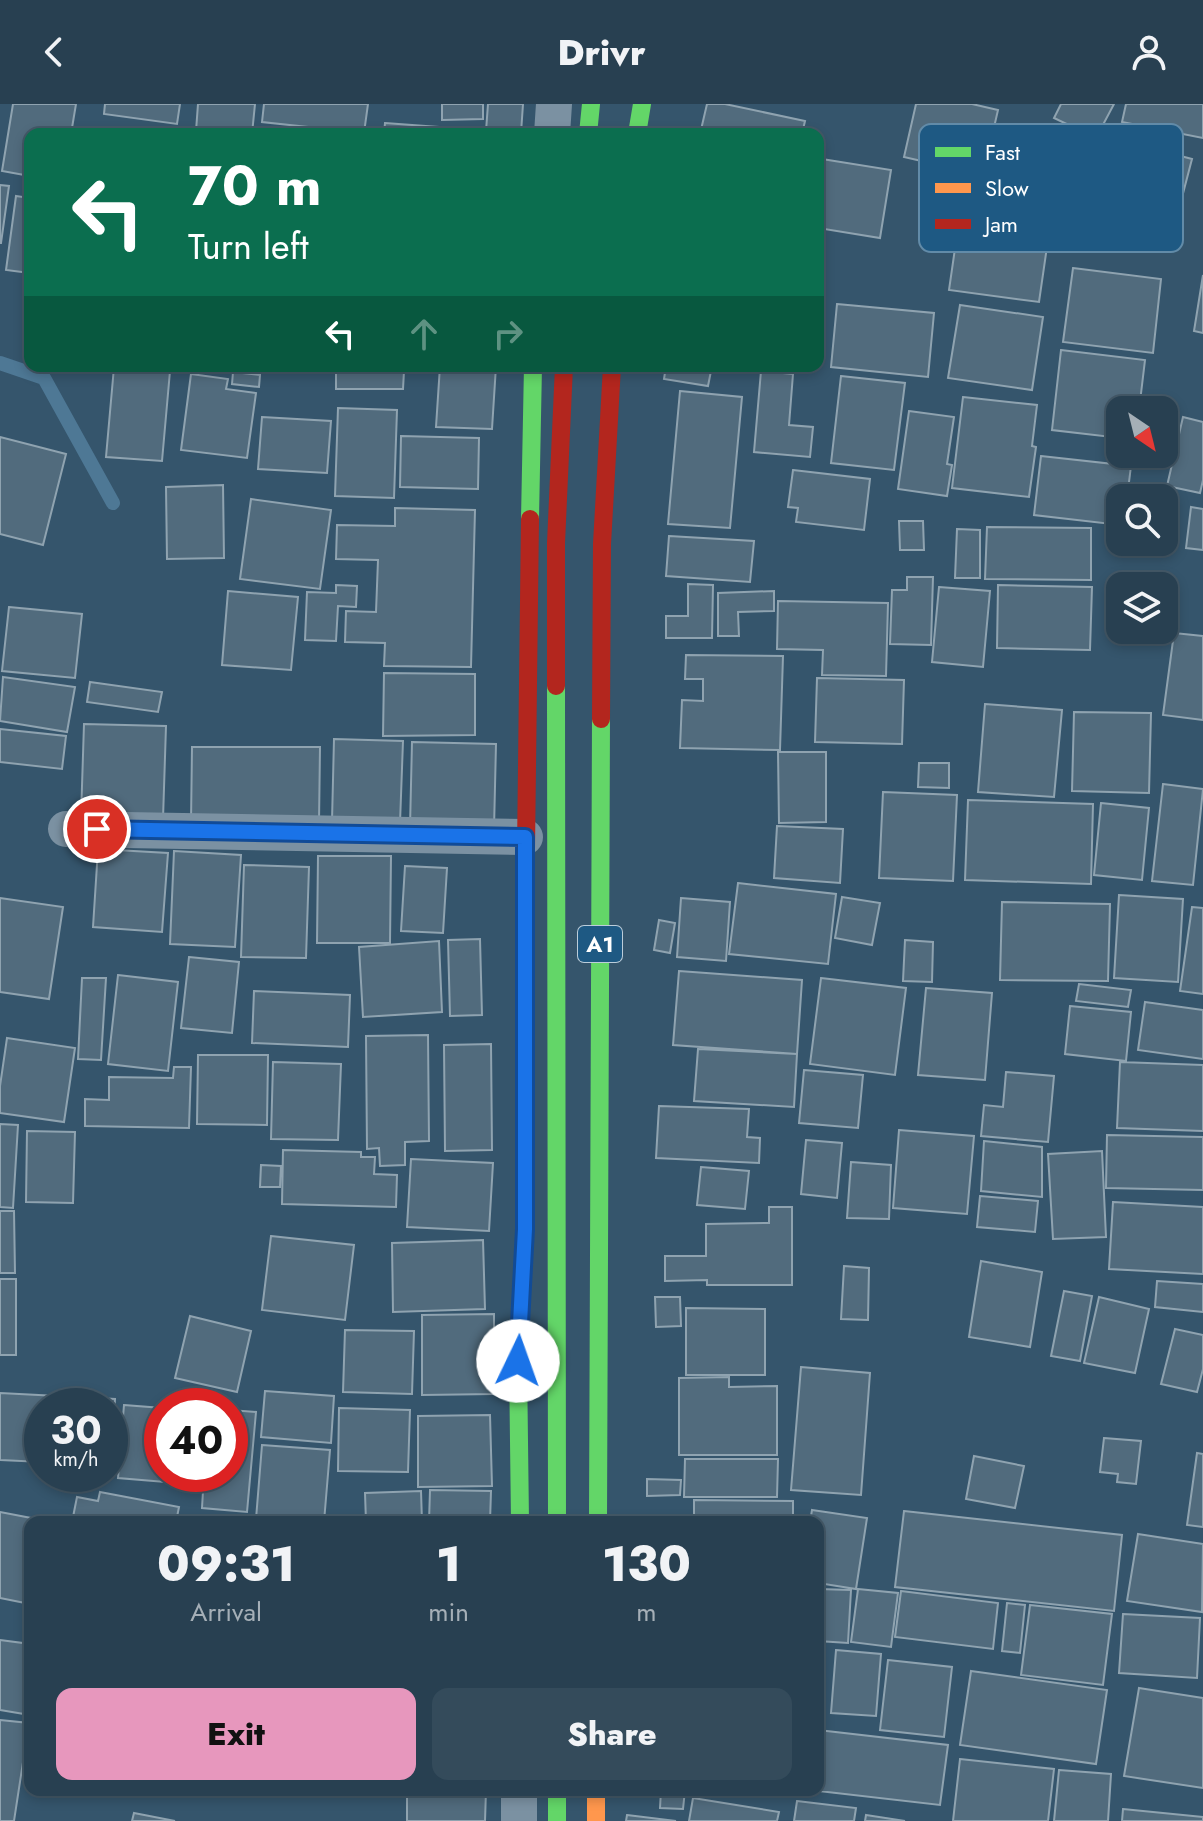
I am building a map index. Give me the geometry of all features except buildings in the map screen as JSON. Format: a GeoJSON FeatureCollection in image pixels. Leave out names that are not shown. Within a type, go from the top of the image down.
{"type":"FeatureCollection","features":[{"type":"Feature","properties":{"kind":"main road"},"geometry":{"type":"LineString","coordinates":[[589,128],[591,104]]}},
{"type":"Feature","properties":{"kind":"main road"},"geometry":{"type":"LineString","coordinates":[[638,128],[642,104]]}},
{"type":"Feature","properties":{"kind":"main road"},"geometry":{"type":"LineString","coordinates":[[520,1516],[518,1361],[525,1229],[525,837],[533,372]]}},
{"type":"Feature","properties":{"kind":"main road","name":"A1"},"geometry":{"type":"LineString","coordinates":[[557,1516],[556,543],[564,372]]}},
{"type":"Feature","properties":{"kind":"main road","name":"A1"},"geometry":{"type":"LineString","coordinates":[[598,1516],[602,544],[612,372]]}},
{"type":"Feature","properties":{"kind":"main road"},"geometry":{"type":"LineString","coordinates":[[557,1796],[557,1821]]}},
{"type":"Feature","properties":{"kind":"main road"},"geometry":{"type":"LineString","coordinates":[[596,1796],[596,1821]]}},
{"type":"Feature","properties":{"kind":"street"},"geometry":{"type":"LineString","coordinates":[[552,128],[554,104]]}},
{"type":"Feature","properties":{"kind":"street"},"geometry":{"type":"LineString","coordinates":[[66,829],[525,837]]}},
{"type":"Feature","properties":{"kind":"street"},"geometry":{"type":"LineString","coordinates":[[519,1796],[519,1821]]}},
{"type":"Feature","properties":{"kind":"waterway"},"geometry":{"type":"LineString","coordinates":[[0,363],[24,371]]}},
{"type":"Feature","properties":{"kind":"waterway"},"geometry":{"type":"LineString","coordinates":[[26,372],[44,378],[113,503]]}},
{"type":"Feature","properties":{"kind":"traffic: fast"},"geometry":{"type":"LineString","coordinates":[[589,128],[591,104]]}},
{"type":"Feature","properties":{"kind":"traffic: fast"},"geometry":{"type":"LineString","coordinates":[[638,128],[642,104]]}},
{"type":"Feature","properties":{"kind":"traffic: fast"},"geometry":{"type":"LineString","coordinates":[[530,519],[533,372]]}},
{"type":"Feature","properties":{"kind":"traffic: fast"},"geometry":{"type":"LineString","coordinates":[[556,686],[557,1516]]}},
{"type":"Feature","properties":{"kind":"traffic: fast"},"geometry":{"type":"LineString","coordinates":[[598,1516],[601,719]]}},
{"type":"Feature","properties":{"kind":"traffic: fast"},"geometry":{"type":"LineString","coordinates":[[520,1516],[518,1361],[525,1229],[526,849]]}},
{"type":"Feature","properties":{"kind":"traffic: fast"},"geometry":{"type":"LineString","coordinates":[[557,1796],[557,1821]]}},
{"type":"Feature","properties":{"kind":"traffic: slow"},"geometry":{"type":"LineString","coordinates":[[596,1796],[596,1821]]}},
{"type":"Feature","properties":{"kind":"traffic: jam"},"geometry":{"type":"LineString","coordinates":[[556,686],[556,543],[564,372]]}},
{"type":"Feature","properties":{"kind":"traffic: jam"},"geometry":{"type":"LineString","coordinates":[[601,719],[602,544],[612,372]]}},
{"type":"Feature","properties":{"kind":"traffic: jam"},"geometry":{"type":"LineString","coordinates":[[526,849],[530,519]]}},
{"type":"Feature","properties":{"kind":"route"},"geometry":{"type":"LineString","coordinates":[[97,829],[525,837],[525,1229],[518,1361]]}}]}
